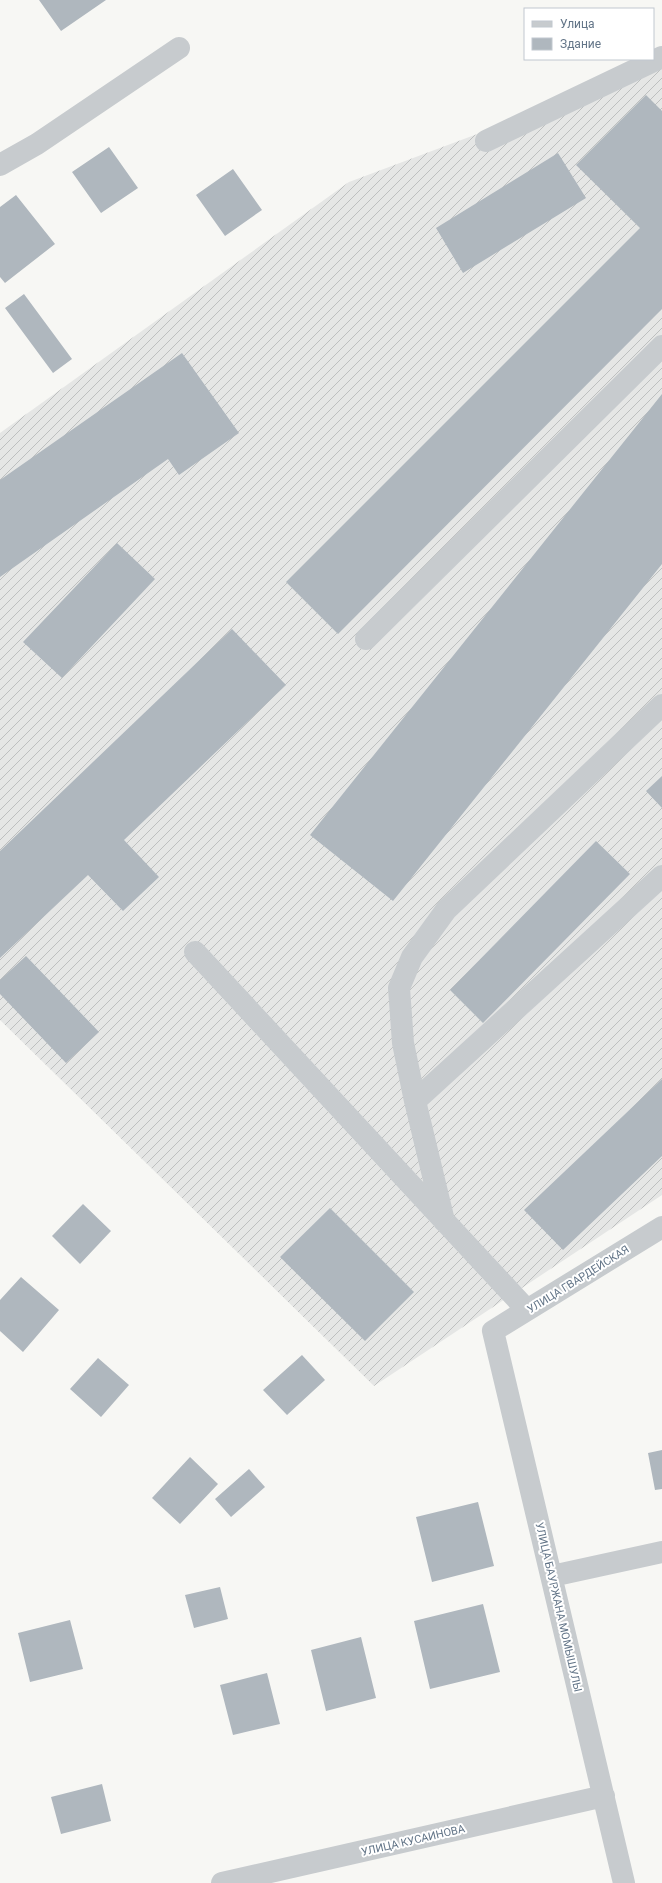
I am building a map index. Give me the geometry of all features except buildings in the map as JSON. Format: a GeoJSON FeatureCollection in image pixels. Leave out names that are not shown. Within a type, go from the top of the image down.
{"type":"FeatureCollection","features":[{"type":"Feature","properties":{"kind":"street"},"geometry":{"type":"LineString","coordinates":[[0,165],[37,144],[179,48]]}},
{"type":"Feature","properties":{"kind":"street"},"geometry":{"type":"LineString","coordinates":[[486,141],[662,57]]}},
{"type":"Feature","properties":{"kind":"street"},"geometry":{"type":"LineString","coordinates":[[366,639],[662,346]]}},
{"type":"Feature","properties":{"kind":"street"},"geometry":{"type":"LineString","coordinates":[[444,1221],[414,1101],[403,1043],[399,988],[412,957],[446,910],[662,705]]}},
{"type":"Feature","properties":{"kind":"street"},"geometry":{"type":"LineString","coordinates":[[414,1101],[662,876]]}},
{"type":"Feature","properties":{"kind":"street"},"geometry":{"type":"LineString","coordinates":[[195,952],[527,1310]]}},
{"type":"Feature","properties":{"kind":"street","name":"УЛИЦА ГВАРДЕЙСКАЯ"},"geometry":{"type":"LineString","coordinates":[[493,1331],[662,1227]]}},
{"type":"Feature","properties":{"kind":"street","name":"УЛИЦА БАУРЖАНА МОМЫШУЛЫ"},"geometry":{"type":"LineString","coordinates":[[493,1331],[624,1883]]}},
{"type":"Feature","properties":{"kind":"street"},"geometry":{"type":"LineString","coordinates":[[552,1576],[662,1552]]}},
{"type":"Feature","properties":{"kind":"street","name":"УЛИЦА КУСАИНОВА"},"geometry":{"type":"LineString","coordinates":[[222,1883],[604,1796]]}},
{"type":"Feature","properties":{"kind":"shaded area"},"geometry":{"type":"Polygon","coordinates":[[[662,65],[662,1195],[374,1386],[0,1020],[0,433],[349,182],[662,65]]]}}]}
